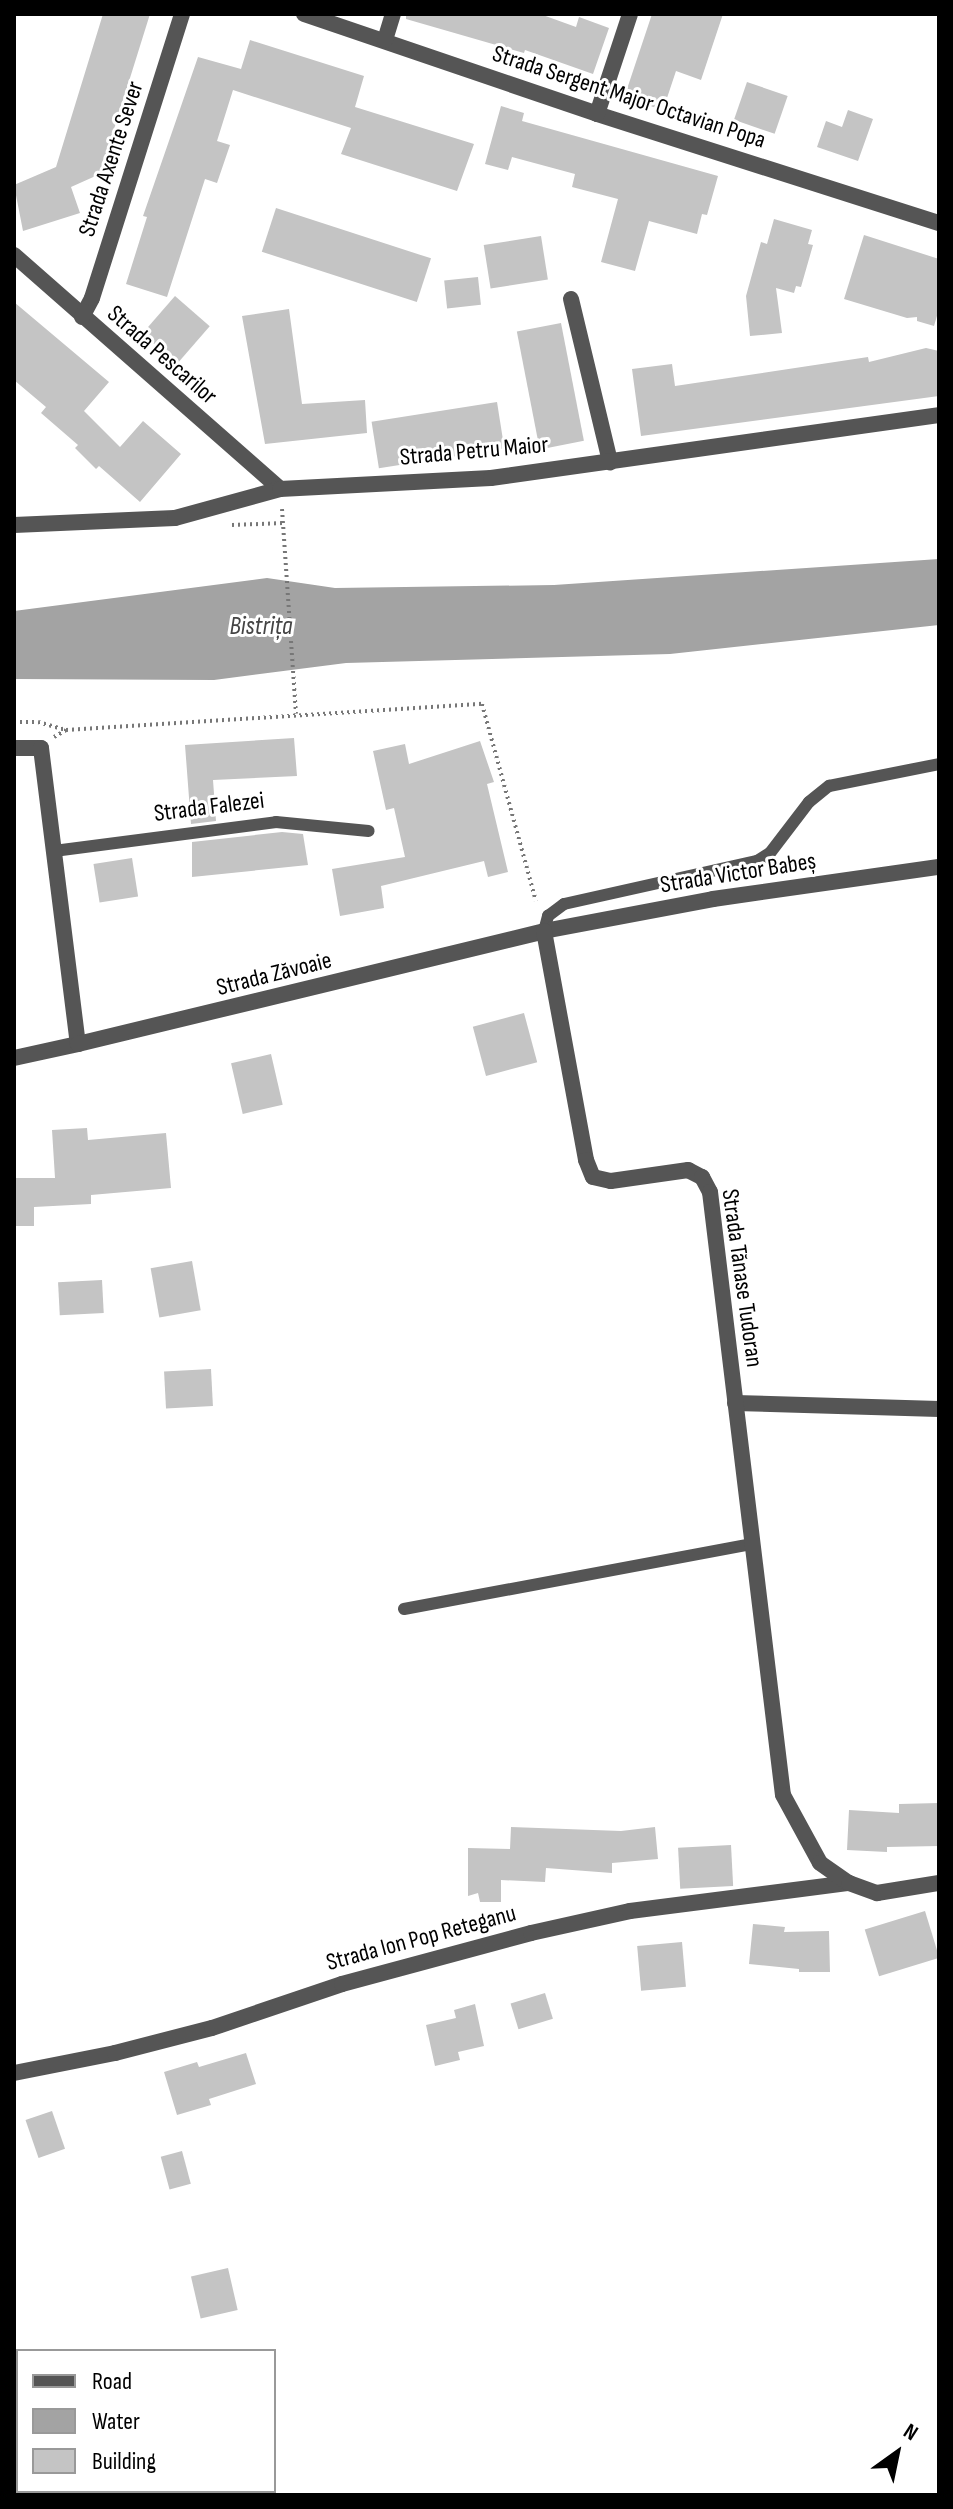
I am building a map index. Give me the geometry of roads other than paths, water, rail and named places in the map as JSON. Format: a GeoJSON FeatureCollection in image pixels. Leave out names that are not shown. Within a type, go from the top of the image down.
{"type":"FeatureCollection","features":[{"type":"Feature","properties":{"kind":"street","name":"Strada Axente Sever"},"geometry":{"type":"LineString","coordinates":[[82,317],[92,298],[182,14]]}},
{"type":"Feature","properties":{"kind":"street","name":"Strada Sergent Major Octavian Popa"},"geometry":{"type":"LineString","coordinates":[[304,14],[597,114],[939,223]]}},
{"type":"Feature","properties":{"kind":"street"},"geometry":{"type":"LineString","coordinates":[[385,40],[393,14]]}},
{"type":"Feature","properties":{"kind":"street"},"geometry":{"type":"LineString","coordinates":[[597,114],[630,14]]}},
{"type":"Feature","properties":{"kind":"street","name":"Strada Pescarilor"},"geometry":{"type":"LineString","coordinates":[[14,255],[280,489]]}},
{"type":"Feature","properties":{"kind":"street"},"geometry":{"type":"LineString","coordinates":[[571,299],[610,462]]}},
{"type":"Feature","properties":{"kind":"street","name":"Strada Petru Maior"},"geometry":{"type":"LineString","coordinates":[[14,525],[175,518],[280,489],[491,478],[939,415]]}},
{"type":"Feature","properties":{"kind":"street"},"geometry":{"type":"LineString","coordinates":[[14,748],[41,748],[78,1044]]}},
{"type":"Feature","properties":{"kind":"street","name":"Strada Victor Babeș"},"geometry":{"type":"LineString","coordinates":[[544,931],[713,899],[939,867]]}},
{"type":"Feature","properties":{"kind":"street","name":"Strada Zăvoaie"},"geometry":{"type":"LineString","coordinates":[[14,1058],[544,931]]}},
{"type":"Feature","properties":{"kind":"street","name":"Strada Tănase Tudoran"},"geometry":{"type":"LineString","coordinates":[[544,931],[586,1160],[593,1177],[611,1181],[688,1170],[697,1172],[707,1184],[735,1403],[939,1409]]}},
{"type":"Feature","properties":{"kind":"street","name":"Strada Ion Pop Reteganu"},"geometry":{"type":"LineString","coordinates":[[735,1403],[783,1795],[820,1863],[849,1883],[877,1893],[939,1883]]}},
{"type":"Feature","properties":{"kind":"street","name":"Strada Ion Pop Reteganu"},"geometry":{"type":"LineString","coordinates":[[14,2073],[115,2053],[212,2028],[342,1984],[531,1933],[630,1911],[849,1883]]}},
{"type":"Feature","properties":{"kind":"lane"},"geometry":{"type":"LineString","coordinates":[[544,931],[548,916],[564,904],[757,861],[770,853],[809,802],[829,786],[939,764]]}},
{"type":"Feature","properties":{"kind":"lane","name":"Strada Falezei"},"geometry":{"type":"LineString","coordinates":[[54,851],[276,822],[369,831]]}},
{"type":"Feature","properties":{"kind":"lane"},"geometry":{"type":"LineString","coordinates":[[404,1609],[751,1544]]}},
{"type":"Feature","properties":{"kind":"water","name":"Bistrița"},"geometry":{"type":"Polygon","coordinates":[[[939,559],[939,625],[670,654],[346,663],[214,680],[14,679],[14,611],[267,578],[335,588],[554,585],[939,559]]]}}]}
